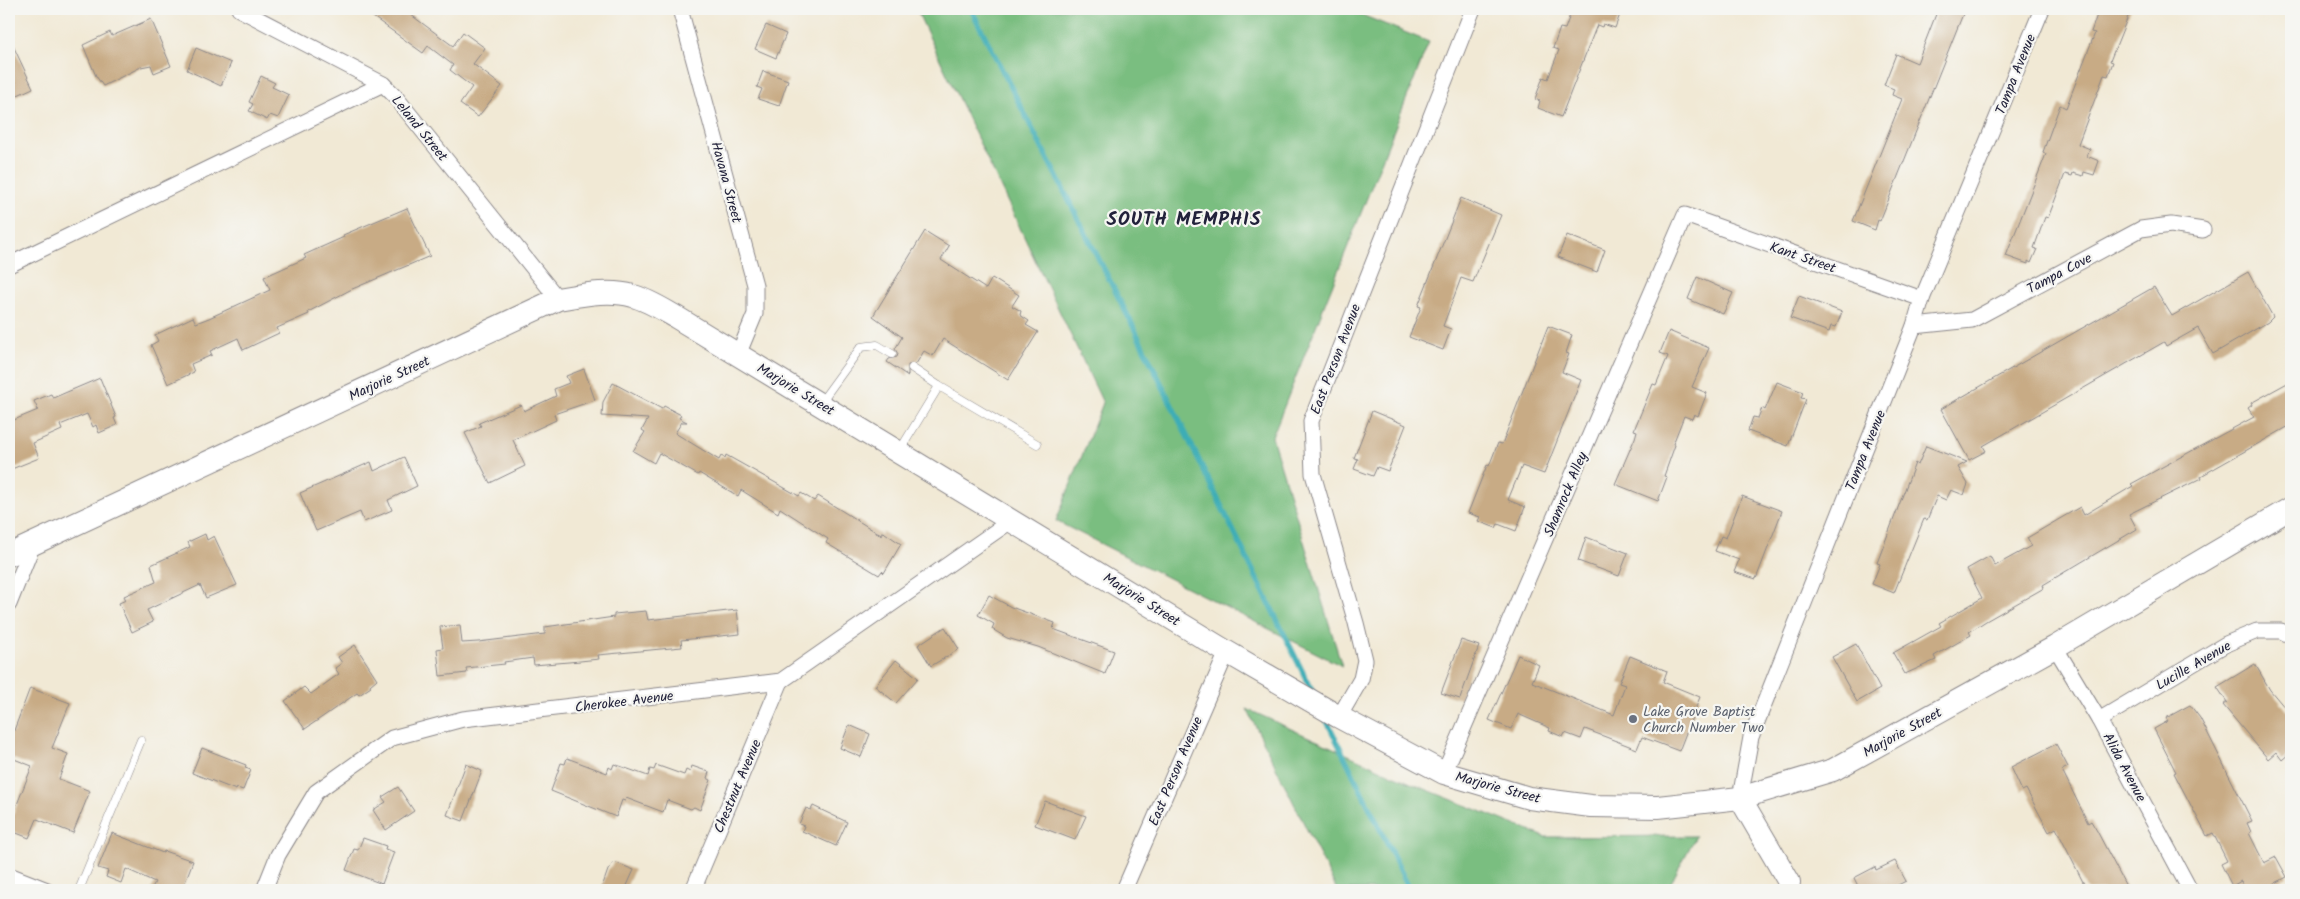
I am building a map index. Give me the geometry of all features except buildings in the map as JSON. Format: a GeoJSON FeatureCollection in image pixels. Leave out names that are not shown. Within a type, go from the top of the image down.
{"type":"FeatureCollection","features":[{"type":"Feature","properties":{"kind":"street","name":"Leland Street"},"geometry":{"type":"LineString","coordinates":[[239,9],[383,84],[400,102],[558,299]]}},
{"type":"Feature","properties":{"kind":"street","name":"Havana Street"},"geometry":{"type":"LineString","coordinates":[[680,9],[754,285],[755,314],[738,354]]}},
{"type":"Feature","properties":{"kind":"street","name":"East Person Avenue"},"geometry":{"type":"LineString","coordinates":[[1339,717],[1361,679],[1365,660],[1313,474],[1311,421],[1473,9]]}},
{"type":"Feature","properties":{"kind":"street","name":"Tampa Avenue"},"geometry":{"type":"LineString","coordinates":[[1740,798],[1751,737],[1914,326],[1922,299],[2042,9]]}},
{"type":"Feature","properties":{"kind":"street"},"geometry":{"type":"LineString","coordinates":[[9,265],[383,84]]}},
{"type":"Feature","properties":{"kind":"street","name":"Kant Street"},"geometry":{"type":"LineString","coordinates":[[1685,215],[1922,299]]}},
{"type":"Feature","properties":{"kind":"street","name":"Shamrock Alley"},"geometry":{"type":"LineString","coordinates":[[1444,773],[1685,215]]}},
{"type":"Feature","properties":{"kind":"street","name":"Tampa Cove"},"geometry":{"type":"LineString","coordinates":[[1914,326],[1972,320],[2141,229],[2171,225],[2203,230]]}},
{"type":"Feature","properties":{"kind":"street","name":"Marjorie Street"},"geometry":{"type":"LineString","coordinates":[[9,554],[558,299],[588,294],[616,293],[632,295],[676,317],[738,354],[1227,652],[1339,717],[1444,773],[1529,798],[1591,806],[1658,807],[1740,798],[1834,770],[2055,647],[2291,508]]}},
{"type":"Feature","properties":{"kind":"street","name":"Cherokee Avenue"},"geometry":{"type":"LineString","coordinates":[[264,890],[278,855],[316,792],[392,738],[463,719],[781,681],[1012,520]]}},
{"type":"Feature","properties":{"kind":"street"},"geometry":{"type":"LineString","coordinates":[[9,604],[33,544]]}},
{"type":"Feature","properties":{"kind":"street","name":"Lucille Avenue"},"geometry":{"type":"LineString","coordinates":[[2099,720],[2226,644],[2241,637],[2257,631],[2281,631],[2291,636]]}},
{"type":"Feature","properties":{"kind":"street","name":"Alida Avenue"},"geometry":{"type":"LineString","coordinates":[[2055,647],[2099,720],[2190,890]]}},
{"type":"Feature","properties":{"kind":"street","name":"East Person Avenue"},"geometry":{"type":"LineString","coordinates":[[1124,890],[1227,652]]}},
{"type":"Feature","properties":{"kind":"street","name":"Chestnut Avenue"},"geometry":{"type":"LineString","coordinates":[[692,890],[781,681]]}},
{"type":"Feature","properties":{"kind":"street"},"geometry":{"type":"LineString","coordinates":[[1740,798],[1789,882],[1788,890]]}},
{"type":"Feature","properties":{"kind":"street"},"geometry":{"type":"LineString","coordinates":[[9,875],[47,890]]}},
{"type":"Feature","properties":{"kind":"lane"},"geometry":{"type":"LineString","coordinates":[[820,404],[861,347],[877,345],[892,354]]}},
{"type":"Feature","properties":{"kind":"lane"},"geometry":{"type":"LineString","coordinates":[[912,368],[1037,444]]}},
{"type":"Feature","properties":{"kind":"lane"},"geometry":{"type":"LineString","coordinates":[[899,452],[939,386]]}},
{"type":"Feature","properties":{"kind":"lane"},"geometry":{"type":"LineString","coordinates":[[79,890],[141,740]]}},
{"type":"Feature","properties":{"kind":"green space"},"geometry":{"type":"Polygon","coordinates":[[[916,9],[1347,9],[1429,42],[1272,437],[1342,666],[1056,521],[1103,403],[916,9]]]}},
{"type":"Feature","properties":{"kind":"green space"},"geometry":{"type":"Polygon","coordinates":[[[1247,709],[1415,785],[1545,837],[1696,836],[1667,890],[1337,890],[1247,709]]]}},
{"type":"Feature","properties":{"kind":"waterway"},"geometry":{"type":"LineString","coordinates":[[971,9],[1133,326],[1313,693]]}},
{"type":"Feature","properties":{"kind":"waterway"},"geometry":{"type":"LineString","coordinates":[[1325,717],[1410,890]]}},
{"type":"Feature","properties":{"kind":"place","name":"Lake Grove Baptist Church Number Two"},"geometry":{"type":"Point","coordinates":[1633,719]}},
{"type":"Feature","properties":{"kind":"district","name":"SOUTH MEMPHIS"},"geometry":{"type":"Point","coordinates":[1184,218]}}]}
